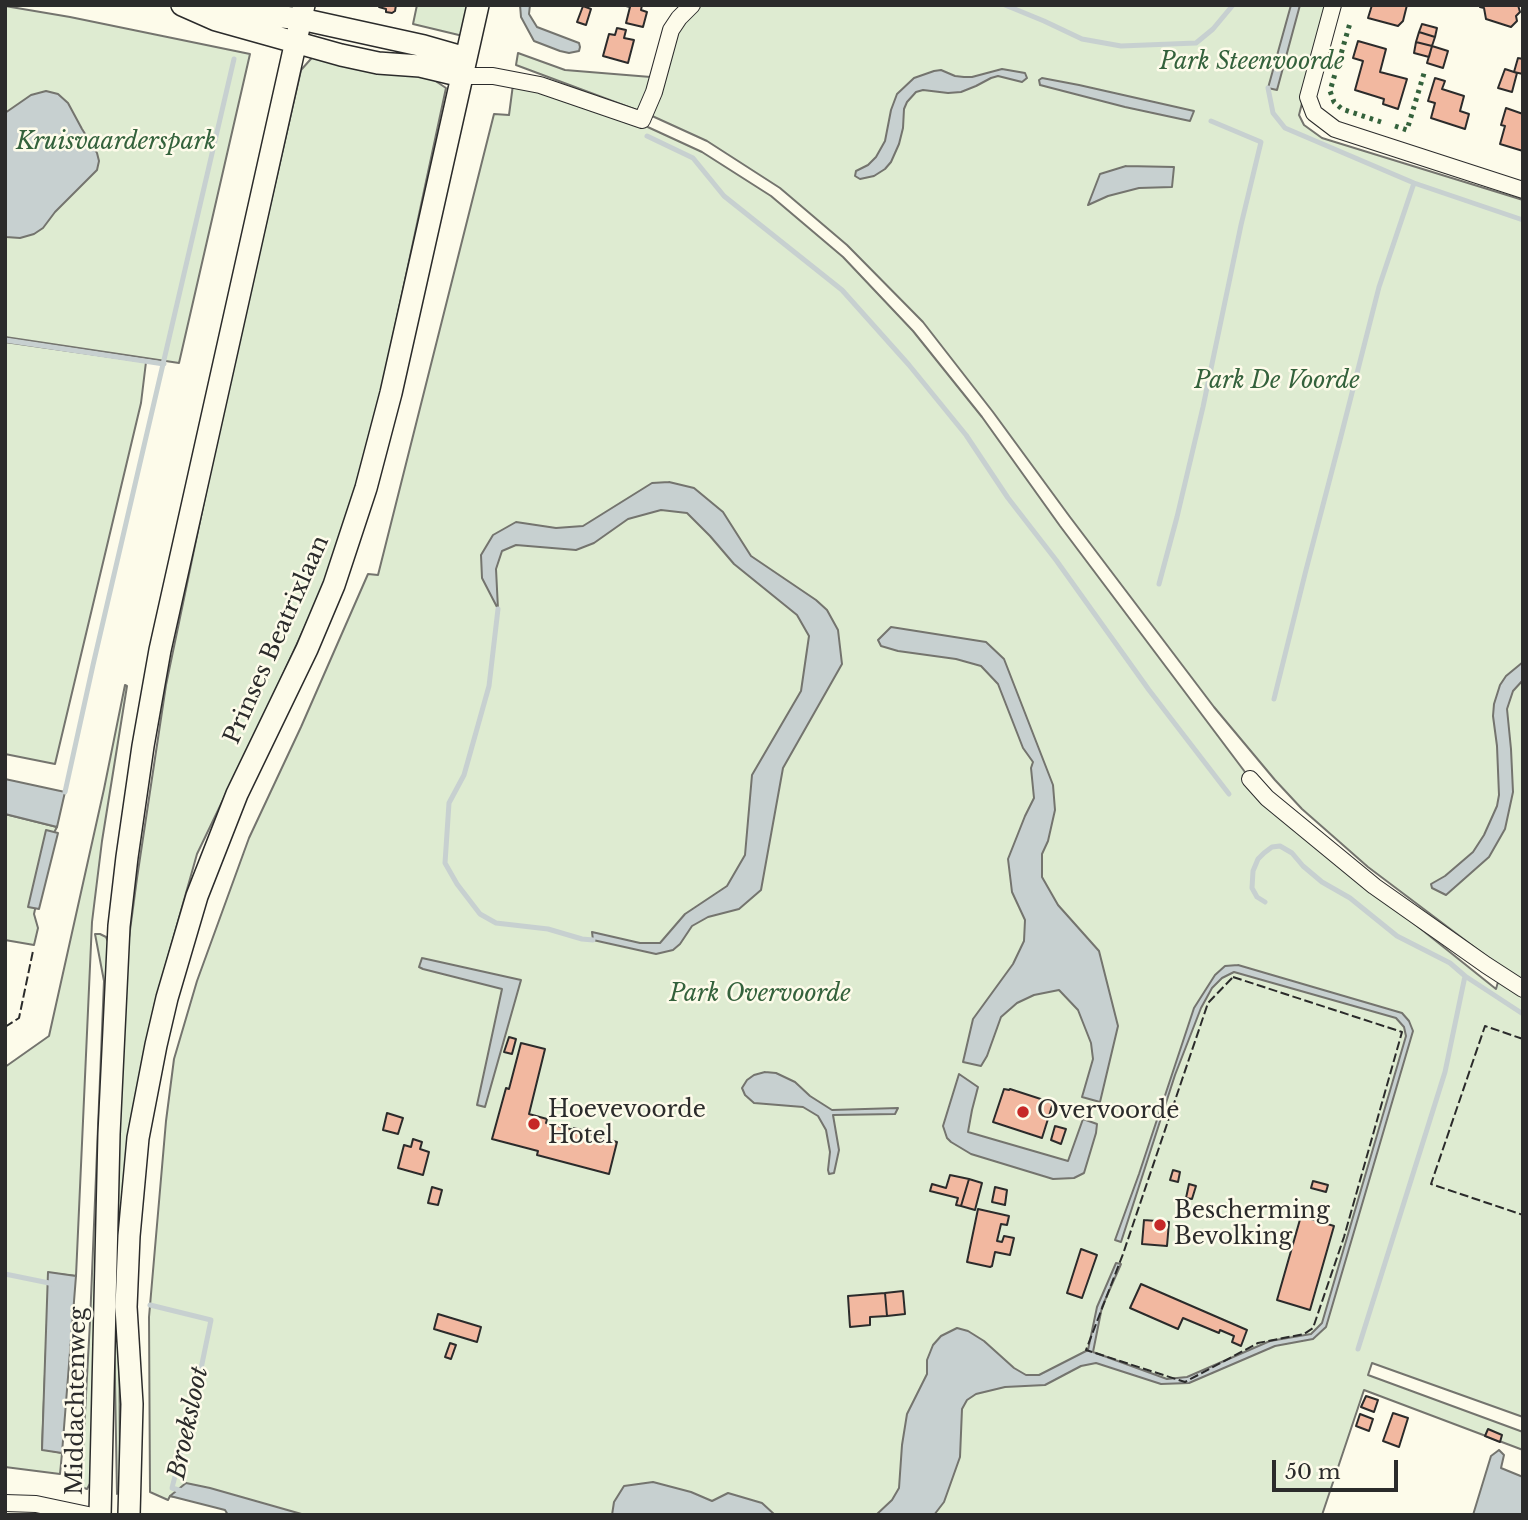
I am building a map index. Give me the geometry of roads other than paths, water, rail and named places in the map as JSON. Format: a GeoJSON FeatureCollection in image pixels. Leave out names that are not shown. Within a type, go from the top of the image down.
{"type":"FeatureCollection","features":[{"type":"Feature","properties":{"kind":"main road"},"geometry":{"type":"LineString","coordinates":[[182,5],[216,20],[360,60],[464,67]]}},
{"type":"Feature","properties":{"kind":"main road"},"geometry":{"type":"LineString","coordinates":[[214,5],[265,15],[303,12],[424,46],[464,67]]}},
{"type":"Feature","properties":{"kind":"main road","name":"Prinses Beatrixlaan"},"geometry":{"type":"LineString","coordinates":[[127,1293],[138,1138],[167,998],[197,896],[224,826],[307,649],[351,536],[391,393],[478,5]]}},
{"type":"Feature","properties":{"kind":"main road"},"geometry":{"type":"LineString","coordinates":[[296,43],[303,12]]}},
{"type":"Feature","properties":{"kind":"main road","name":"Middachtenweg"},"geometry":{"type":"LineString","coordinates":[[100,1515],[109,1134],[118,938],[127,857],[160,650],[296,43]]}},
{"type":"Feature","properties":{"kind":"main road","name":"Middachtenweg"},"geometry":{"type":"LineString","coordinates":[[127,1293],[132,1404],[129,1515]]}},
{"type":"Feature","properties":{"kind":"street"},"geometry":{"type":"LineString","coordinates":[[464,67],[540,85],[642,120],[654,92],[671,30],[678,18],[692,5]]}},
{"type":"Feature","properties":{"kind":"street"},"geometry":{"type":"LineString","coordinates":[[1333,5],[1308,97],[1314,113],[1335,129],[1523,190]]}},
{"type":"Feature","properties":{"kind":"street"},"geometry":{"type":"LineString","coordinates":[[1250,779],[1267,797],[1374,886],[1523,989]]}},
{"type":"Feature","properties":{"kind":"street"},"geometry":{"type":"LineString","coordinates":[[5,1503],[36,1504],[88,1515]]}},
{"type":"Feature","properties":{"kind":"street"},"geometry":{"type":"LineString","coordinates":[[5,1509],[17,1515]]}},
{"type":"Feature","properties":{"kind":"waterway"},"geometry":{"type":"LineString","coordinates":[[1005,5],[1082,39],[1121,46],[1196,43],[1213,29],[1233,5]]}},
{"type":"Feature","properties":{"kind":"waterway"},"geometry":{"type":"LineString","coordinates":[[65,792],[234,59]]}},
{"type":"Feature","properties":{"kind":"waterway"},"geometry":{"type":"LineString","coordinates":[[1268,88],[1273,113],[1285,128],[1414,183],[1523,220]]}},
{"type":"Feature","properties":{"kind":"waterway"},"geometry":{"type":"LineString","coordinates":[[1159,584],[1203,407],[1261,142],[1211,121]]}},
{"type":"Feature","properties":{"kind":"waterway"},"geometry":{"type":"LineString","coordinates":[[647,136],[693,158],[724,196],[842,290],[909,365],[966,435],[1008,498],[1229,794]]}},
{"type":"Feature","properties":{"kind":"waterway"},"geometry":{"type":"LineString","coordinates":[[1274,699],[1379,287],[1414,183]]}},
{"type":"Feature","properties":{"kind":"waterway"},"geometry":{"type":"LineString","coordinates":[[5,340],[164,364]]}},
{"type":"Feature","properties":{"kind":"waterway"},"geometry":{"type":"LineString","coordinates":[[498,609],[489,686],[464,775],[449,803],[445,863],[480,914],[496,923],[548,929],[593,940]]}},
{"type":"Feature","properties":{"kind":"waterway"},"geometry":{"type":"LineString","coordinates":[[1265,902],[1257,897],[1252,888],[1253,871],[1264,853],[1272,847],[1280,846],[1292,853],[1322,882],[1350,898],[1397,936],[1450,963],[1465,976],[1445,1072],[1358,1349]]}},
{"type":"Feature","properties":{"kind":"waterway"},"geometry":{"type":"LineString","coordinates":[[1465,976],[1523,1014]]}},
{"type":"Feature","properties":{"kind":"waterway","name":"Broeksloot"},"geometry":{"type":"LineString","coordinates":[[5,1274],[54,1284]]}},
{"type":"Feature","properties":{"kind":"waterway","name":"Broeksloot"},"geometry":{"type":"LineString","coordinates":[[150,1305],[211,1320],[172,1488],[182,1491]]}},
{"type":"Feature","properties":{"kind":"place","name":"Overvoorde"},"geometry":{"type":"Point","coordinates":[1023,1112]}},
{"type":"Feature","properties":{"kind":"place","name":"Hoevevoorde Hotel"},"geometry":{"type":"Point","coordinates":[534,1124]}},
{"type":"Feature","properties":{"kind":"place","name":"Bescherming Bevolking"},"geometry":{"type":"Point","coordinates":[1160,1225]}},
{"type":"Feature","properties":{"kind":"park label","name":"Park Steenvoorde"},"geometry":{"type":"Point","coordinates":[1252,63]}},
{"type":"Feature","properties":{"kind":"park label","name":"Kruisvaarderspark"},"geometry":{"type":"Point","coordinates":[116,143]}},
{"type":"Feature","properties":{"kind":"park label","name":"Park De Voorde"},"geometry":{"type":"Point","coordinates":[1277,382]}},
{"type":"Feature","properties":{"kind":"park label","name":"Park Overvoorde"},"geometry":{"type":"Point","coordinates":[760,995]}}]}
